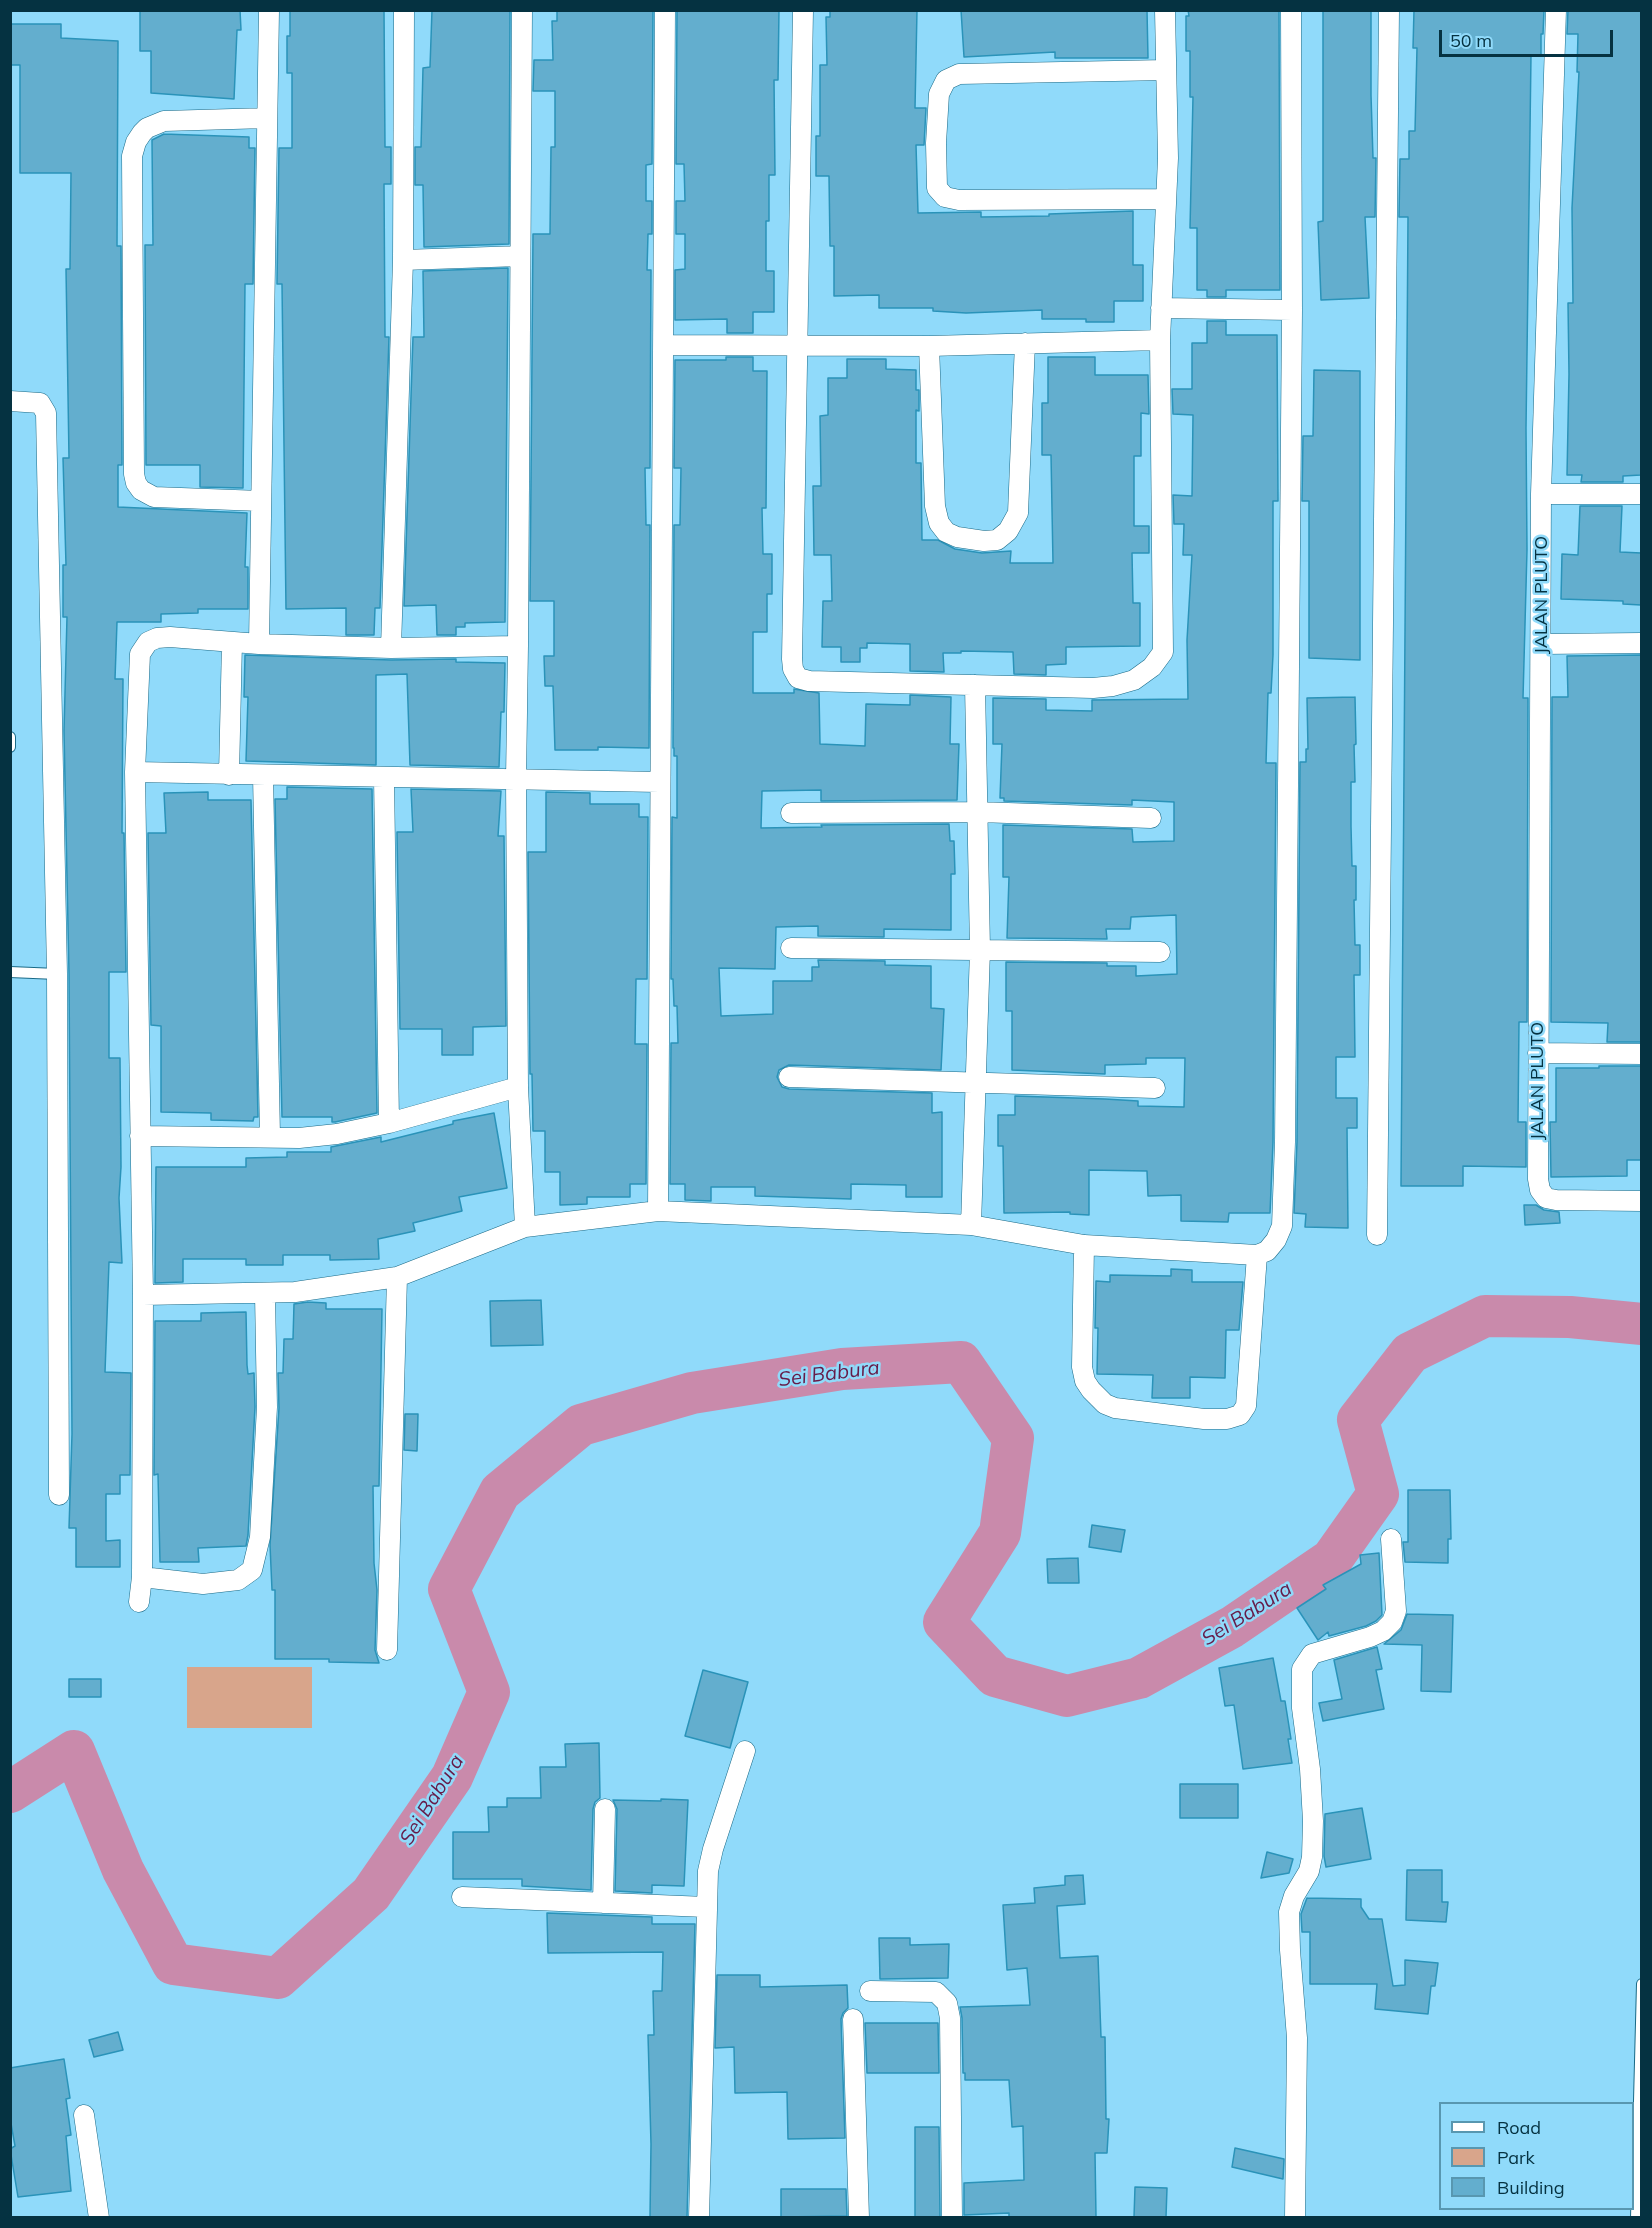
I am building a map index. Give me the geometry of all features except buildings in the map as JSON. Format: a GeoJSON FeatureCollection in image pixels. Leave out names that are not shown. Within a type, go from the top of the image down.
{"type":"FeatureCollection","features":[{"type":"Feature","properties":{"kind":"street"},"geometry":{"type":"LineString","coordinates":[[259,644],[269,10]]}},
{"type":"Feature","properties":{"kind":"street"},"geometry":{"type":"LineString","coordinates":[[391,648],[403,260],[404,10]]}},
{"type":"Feature","properties":{"kind":"street"},"geometry":{"type":"LineString","coordinates":[[522,10],[519,646],[516,779],[518,1087],[525,1227]]}},
{"type":"Feature","properties":{"kind":"street"},"geometry":{"type":"LineString","coordinates":[[658,1211],[665,10]]}},
{"type":"Feature","properties":{"kind":"street"},"geometry":{"type":"LineString","coordinates":[[803,10],[793,669],[798,678],[809,681],[1093,688],[1113,686],[1134,680],[1152,667],[1163,652],[1160,340],[1168,158],[1165,10]]}},
{"type":"Feature","properties":{"kind":"street"},"geometry":{"type":"LineString","coordinates":[[143,1295],[295,1292],[397,1277],[525,1227],[658,1211],[971,1225],[1084,1245],[1257,1255],[1267,1251],[1276,1240],[1282,1226],[1286,1119],[1292,310],[1291,10]]}},
{"type":"Feature","properties":{"kind":"street"},"geometry":{"type":"LineString","coordinates":[[1377,1235],[1389,10]]}},
{"type":"Feature","properties":{"kind":"street","name":"JALAN PLUTO"},"geometry":{"type":"LineString","coordinates":[[1556,10],[1541,494],[1538,1179],[1540,1190],[1546,1198],[1641,1201]]}},
{"type":"Feature","properties":{"kind":"street"},"geometry":{"type":"LineString","coordinates":[[1165,199],[959,200],[945,197],[938,188],[936,143],[939,94],[946,80],[959,74],[1166,70]]}},
{"type":"Feature","properties":{"kind":"street"},"geometry":{"type":"LineString","coordinates":[[261,501],[154,496],[141,490],[136,483],[134,474],[132,156],[136,142],[142,133],[147,128],[164,121],[267,118]]}},
{"type":"Feature","properties":{"kind":"street"},"geometry":{"type":"LineString","coordinates":[[403,260],[520,256]]}},
{"type":"Feature","properties":{"kind":"street"},"geometry":{"type":"LineString","coordinates":[[1161,308],[1292,310]]}},
{"type":"Feature","properties":{"kind":"street"},"geometry":{"type":"LineString","coordinates":[[664,345],[929,346],[1160,340]]}},
{"type":"Feature","properties":{"kind":"street"},"geometry":{"type":"LineString","coordinates":[[929,346],[934,506],[939,523],[946,532],[957,537],[984,542],[997,540],[1008,531],[1018,513],[1025,343]]}},
{"type":"Feature","properties":{"kind":"street"},"geometry":{"type":"LineString","coordinates":[[10,401],[40,403],[46,413],[57,974],[59,1496]]}},
{"type":"Feature","properties":{"kind":"street"},"geometry":{"type":"LineString","coordinates":[[1541,494],[1641,494]]}},
{"type":"Feature","properties":{"kind":"street"},"geometry":{"type":"LineString","coordinates":[[139,1602],[142,1576],[143,1295],[135,772],[140,654],[148,642],[157,638],[170,637],[259,644],[391,648],[519,646]]}},
{"type":"Feature","properties":{"kind":"street"},"geometry":{"type":"LineString","coordinates":[[229,775],[232,642]]}},
{"type":"Feature","properties":{"kind":"street"},"geometry":{"type":"LineString","coordinates":[[1542,644],[1641,643]]}},
{"type":"Feature","properties":{"kind":"street"},"geometry":{"type":"LineString","coordinates":[[971,1225],[980,951],[975,685]]}},
{"type":"Feature","properties":{"kind":"street"},"geometry":{"type":"LineString","coordinates":[[135,772],[659,782]]}},
{"type":"Feature","properties":{"kind":"street"},"geometry":{"type":"LineString","coordinates":[[263,775],[270,1137]]}},
{"type":"Feature","properties":{"kind":"street"},"geometry":{"type":"LineString","coordinates":[[384,777],[389,1123]]}},
{"type":"Feature","properties":{"kind":"street"},"geometry":{"type":"LineString","coordinates":[[790,813],[979,812],[1151,818]]}},
{"type":"Feature","properties":{"kind":"street"},"geometry":{"type":"LineString","coordinates":[[791,948],[1160,952]]}},
{"type":"Feature","properties":{"kind":"street"},"geometry":{"type":"LineString","coordinates":[[1538,1053],[1641,1054]]}},
{"type":"Feature","properties":{"kind":"street"},"geometry":{"type":"LineString","coordinates":[[789,1077],[1155,1088]]}},
{"type":"Feature","properties":{"kind":"street"},"geometry":{"type":"LineString","coordinates":[[140,1136],[299,1138],[337,1134],[389,1123],[518,1087]]}},
{"type":"Feature","properties":{"kind":"street"},"geometry":{"type":"LineString","coordinates":[[1084,1245],[1082,1367],[1085,1381],[1091,1390],[1105,1404],[1115,1408],[1204,1419],[1227,1419],[1239,1415],[1246,1406],[1257,1255]]}},
{"type":"Feature","properties":{"kind":"street"},"geometry":{"type":"LineString","coordinates":[[387,1650],[397,1277]]}},
{"type":"Feature","properties":{"kind":"street"},"geometry":{"type":"LineString","coordinates":[[142,1576],[203,1584],[238,1580],[252,1570],[260,1537],[267,1407],[265,1294]]}},
{"type":"Feature","properties":{"kind":"street"},"geometry":{"type":"LineString","coordinates":[[1295,2217],[1297,2038],[1289,1912],[1294,1896],[1309,1871],[1312,1857],[1313,1821],[1310,1769],[1302,1708],[1302,1669],[1312,1654],[1383,1631],[1392,1622],[1396,1611],[1391,1539]]}},
{"type":"Feature","properties":{"kind":"street"},"geometry":{"type":"LineString","coordinates":[[699,2217],[708,1871],[745,1751]]}},
{"type":"Feature","properties":{"kind":"street"},"geometry":{"type":"LineString","coordinates":[[603,1903],[605,1809]]}},
{"type":"Feature","properties":{"kind":"street"},"geometry":{"type":"LineString","coordinates":[[462,1897],[706,1907]]}},
{"type":"Feature","properties":{"kind":"street"},"geometry":{"type":"LineString","coordinates":[[870,1991],[936,1992],[947,2003],[950,2018],[952,2217]]}},
{"type":"Feature","properties":{"kind":"street"},"geometry":{"type":"LineString","coordinates":[[854,2019],[859,2217]]}},
{"type":"Feature","properties":{"kind":"street"},"geometry":{"type":"LineString","coordinates":[[84,2115],[99,2217]]}},
{"type":"Feature","properties":{"kind":"lane"},"geometry":{"type":"LineString","coordinates":[[10,737],[10,747]]}},
{"type":"Feature","properties":{"kind":"lane"},"geometry":{"type":"LineString","coordinates":[[10,972],[57,974]]}},
{"type":"Feature","properties":{"kind":"lane"},"geometry":{"type":"LineString","coordinates":[[1636,2217],[1641,1984]]}},
{"type":"Feature","properties":{"kind":"green space"},"geometry":{"type":"Polygon","coordinates":[[[187,1667],[312,1667],[312,1728],[187,1728],[187,1667]]]}},
{"type":"Feature","properties":{"kind":"waterway","name":"Sei Babura"},"geometry":{"type":"LineString","coordinates":[[10,1792],[74,1751],[123,1870],[173,1964],[278,1978],[371,1894],[452,1777],[489,1692],[449,1589],[500,1492],[581,1425],[692,1393],[842,1369],[961,1362],[1013,1438],[1000,1533],[944,1622],[995,1676],[1067,1696],[1139,1678],[1232,1627],[1332,1559],[1378,1494],[1358,1420],[1410,1353],[1485,1316],[1570,1317],[1642,1324]]}}]}
